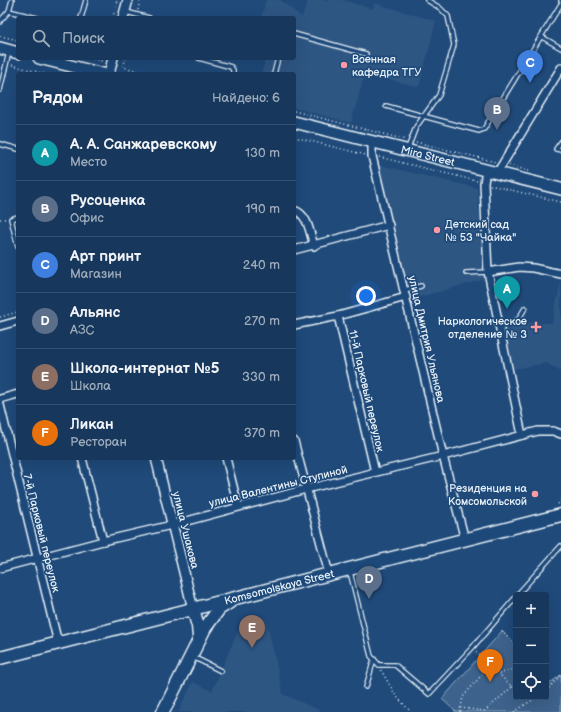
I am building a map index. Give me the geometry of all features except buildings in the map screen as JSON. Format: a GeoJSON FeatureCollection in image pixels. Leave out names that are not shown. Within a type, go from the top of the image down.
{"type":"FeatureCollection","features":[{"type":"Feature","properties":{"kind":"main road"},"geometry":{"type":"LineString","coordinates":[[47,60],[95,72]]}},
{"type":"Feature","properties":{"kind":"main road","name":"Mira Street"},"geometry":{"type":"LineString","coordinates":[[296,123],[372,142],[408,146],[496,169],[561,189]]}},
{"type":"Feature","properties":{"kind":"main road","name":"Komsomolskaya Street"},"geometry":{"type":"LineString","coordinates":[[0,658],[349,568],[466,540],[559,514]]}},
{"type":"Feature","properties":{"kind":"main road"},"geometry":{"type":"LineString","coordinates":[[163,712],[205,628],[219,609],[244,596]]}},
{"type":"Feature","properties":{"kind":"main road"},"geometry":{"type":"LineString","coordinates":[[194,609],[199,638]]}},
{"type":"Feature","properties":{"kind":"street"},"geometry":{"type":"LineString","coordinates":[[124,15],[128,0]]}},
{"type":"Feature","properties":{"kind":"street"},"geometry":{"type":"LineString","coordinates":[[110,72],[112,60]]}},
{"type":"Feature","properties":{"kind":"street"},"geometry":{"type":"LineString","coordinates":[[522,436],[488,272],[484,183],[496,169],[561,70]]}},
{"type":"Feature","properties":{"kind":"street","name":"улица Дмитрия Ульянова"},"geometry":{"type":"LineString","coordinates":[[372,142],[372,156],[388,225],[443,456],[466,540]]}},
{"type":"Feature","properties":{"kind":"street"},"geometry":{"type":"LineString","coordinates":[[296,211],[305,217],[314,246]]}},
{"type":"Feature","properties":{"kind":"street"},"geometry":{"type":"LineString","coordinates":[[296,250],[388,225]]}},
{"type":"Feature","properties":{"kind":"street"},"geometry":{"type":"LineString","coordinates":[[488,272],[519,267],[533,268],[561,274]]}},
{"type":"Feature","properties":{"kind":"street"},"geometry":{"type":"LineString","coordinates":[[296,325],[338,316],[405,294]]}},
{"type":"Feature","properties":{"kind":"street","name":"11-й Парковый переулок"},"geometry":{"type":"LineString","coordinates":[[338,316],[375,472]]}},
{"type":"Feature","properties":{"kind":"street"},"geometry":{"type":"LineString","coordinates":[[0,326],[16,322]]}},
{"type":"Feature","properties":{"kind":"street"},"geometry":{"type":"LineString","coordinates":[[0,399],[16,395]]}},
{"type":"Feature","properties":{"kind":"street","name":"7-й Парковый переулок"},"geometry":{"type":"LineString","coordinates":[[0,405],[58,643]]}},
{"type":"Feature","properties":{"kind":"street","name":"улица Валентины Ступиной"},"geometry":{"type":"LineString","coordinates":[[0,568],[103,541],[172,525],[238,506],[545,430],[561,434]]}},
{"type":"Feature","properties":{"kind":"street"},"geometry":{"type":"LineString","coordinates":[[296,449],[329,574]]}},
{"type":"Feature","properties":{"kind":"street"},"geometry":{"type":"LineString","coordinates":[[83,460],[103,541]]}},
{"type":"Feature","properties":{"kind":"street","name":"улица Ушакова"},"geometry":{"type":"LineString","coordinates":[[156,460],[194,609]]}},
{"type":"Feature","properties":{"kind":"street"},"geometry":{"type":"LineString","coordinates":[[226,460],[238,506]]}},
{"type":"Feature","properties":{"kind":"lane"},"geometry":{"type":"LineString","coordinates":[[0,22],[9,11],[12,0]]}},
{"type":"Feature","properties":{"kind":"lane"},"geometry":{"type":"LineString","coordinates":[[82,16],[86,0]]}},
{"type":"Feature","properties":{"kind":"lane"},"geometry":{"type":"LineString","coordinates":[[408,146],[416,126],[439,95],[454,45],[448,16],[440,8],[427,0]]}},
{"type":"Feature","properties":{"kind":"lane"},"geometry":{"type":"LineString","coordinates":[[386,106],[478,131],[484,129],[561,4]]}},
{"type":"Feature","properties":{"kind":"lane"},"geometry":{"type":"LineString","coordinates":[[9,11],[29,16]]}},
{"type":"Feature","properties":{"kind":"lane"},"geometry":{"type":"LineString","coordinates":[[296,35],[366,54]]}},
{"type":"Feature","properties":{"kind":"lane"},"geometry":{"type":"LineString","coordinates":[[542,37],[561,48]]}},
{"type":"Feature","properties":{"kind":"lane"},"geometry":{"type":"LineString","coordinates":[[0,90],[9,51]]}},
{"type":"Feature","properties":{"kind":"lane"},"geometry":{"type":"LineString","coordinates":[[205,60],[231,67],[233,72]]}},
{"type":"Feature","properties":{"kind":"lane"},"geometry":{"type":"LineString","coordinates":[[274,72],[278,60]]}},
{"type":"Feature","properties":{"kind":"lane"},"geometry":{"type":"LineString","coordinates":[[561,142],[556,149],[561,150]]}},
{"type":"Feature","properties":{"kind":"lane"},"geometry":{"type":"LineString","coordinates":[[0,144],[16,148]]}},
{"type":"Feature","properties":{"kind":"lane"},"geometry":{"type":"LineString","coordinates":[[16,218],[11,219],[16,239]]}},
{"type":"Feature","properties":{"kind":"lane"},"geometry":{"type":"LineString","coordinates":[[466,273],[488,272]]}},
{"type":"Feature","properties":{"kind":"lane"},"geometry":{"type":"LineString","coordinates":[[405,294],[421,286]]}},
{"type":"Feature","properties":{"kind":"lane"},"geometry":{"type":"LineString","coordinates":[[500,326],[518,320],[525,308]]}},
{"type":"Feature","properties":{"kind":"lane"},"geometry":{"type":"LineString","coordinates":[[521,592],[561,546]]}},
{"type":"Feature","properties":{"kind":"lane"},"geometry":{"type":"LineString","coordinates":[[349,568],[371,656],[379,665],[395,665],[429,694],[472,648],[513,601]]}},
{"type":"Feature","properties":{"kind":"lane"},"geometry":{"type":"LineString","coordinates":[[190,656],[221,671]]}},
{"type":"Feature","properties":{"kind":"lane"},"geometry":{"type":"LineString","coordinates":[[366,687],[374,659]]}},
{"type":"Feature","properties":{"kind":"path"},"geometry":{"type":"LineString","coordinates":[[114,16],[118,0]]}},
{"type":"Feature","properties":{"kind":"path"},"geometry":{"type":"LineString","coordinates":[[0,36],[16,40]]}},
{"type":"Feature","properties":{"kind":"path"},"geometry":{"type":"LineString","coordinates":[[125,60],[123,67],[143,72]]}},
{"type":"Feature","properties":{"kind":"path"},"geometry":{"type":"LineString","coordinates":[[6,64],[34,72]]}},
{"type":"Feature","properties":{"kind":"path"},"geometry":{"type":"LineString","coordinates":[[296,112],[408,146],[496,169],[532,172]]}},
{"type":"Feature","properties":{"kind":"path"},"geometry":{"type":"LineString","coordinates":[[296,137],[561,202]]}},
{"type":"Feature","properties":{"kind":"path"},"geometry":{"type":"LineString","coordinates":[[0,317],[16,313]]}},
{"type":"Feature","properties":{"kind":"path"},"geometry":{"type":"LineString","coordinates":[[559,514],[561,500]]}},
{"type":"Feature","properties":{"kind":"path"},"geometry":{"type":"LineString","coordinates":[[460,708],[484,711],[512,686],[472,648]]}},
{"type":"Feature","properties":{"kind":"path"},"geometry":{"type":"LineString","coordinates":[[379,665],[396,696],[411,712]]}},
{"type":"Feature","properties":{"kind":"path"},"geometry":{"type":"LineString","coordinates":[[460,712],[463,697],[490,665]]}},
{"type":"Feature","properties":{"kind":"path"},"geometry":{"type":"LineString","coordinates":[[499,674],[513,669]]}},
{"type":"Feature","properties":{"kind":"path"},"geometry":{"type":"LineString","coordinates":[[549,688],[561,675]]}},
{"type":"Feature","properties":{"kind":"path"},"geometry":{"type":"LineString","coordinates":[[514,712],[532,700]]}},
{"type":"Feature","properties":{"kind":"shaded area","name":"Военная кафедра ТГУ"},"geometry":{"type":"Polygon","coordinates":[[[266,0],[280,0],[302,17],[308,0],[343,0],[373,9],[374,3],[436,21],[419,87],[365,73],[351,123],[296,109],[296,72],[262,72],[265,60],[296,60],[296,16],[262,16],[266,0]]]}},
{"type":"Feature","properties":{"kind":"shaded area","name":"Детский сад № 53 \"Чайка\""},"geometry":{"type":"Polygon","coordinates":[[[379,165],[477,188],[485,279],[409,300],[379,165]]]}},
{"type":"Feature","properties":{"kind":"shaded area","name":"Наркологическое отделение № 3"},"geometry":{"type":"Polygon","coordinates":[[[561,281],[561,372],[546,363],[514,369],[504,330],[520,323],[552,323],[561,281]]]}},
{"type":"Feature","properties":{"kind":"shaded area"},"geometry":{"type":"Polygon","coordinates":[[[266,619],[283,694],[323,712],[178,712],[193,682],[212,691],[240,626],[266,619]]]}},
{"type":"Feature","properties":{"kind":"shaded area"},"geometry":{"type":"Polygon","coordinates":[[[502,631],[513,642],[513,700],[549,700],[549,684],[561,675],[561,712],[456,712],[442,699],[502,631]]]}},
{"type":"Feature","properties":{"kind":"place","name":"Военная кафедра ТГУ"},"geometry":{"type":"Point","coordinates":[344,65]}},
{"type":"Feature","properties":{"kind":"place","name":"Арт принт"},"geometry":{"type":"Point","coordinates":[530,83]}},
{"type":"Feature","properties":{"kind":"place","name":"Русоценка"},"geometry":{"type":"Point","coordinates":[497,130]}},
{"type":"Feature","properties":{"kind":"place","name":"Детский сад № 53 \"Чайка\""},"geometry":{"type":"Point","coordinates":[437,230]}},
{"type":"Feature","properties":{"kind":"place","name":"А. А. Санжаревскому"},"geometry":{"type":"Point","coordinates":[507,309]}},
{"type":"Feature","properties":{"kind":"place","name":"Наркологическое отделение № 3"},"geometry":{"type":"Point","coordinates":[536,327]}},
{"type":"Feature","properties":{"kind":"place","name":"Резиденция на Комсомольской"},"geometry":{"type":"Point","coordinates":[535,494]}},
{"type":"Feature","properties":{"kind":"place","name":"Альянс"},"geometry":{"type":"Point","coordinates":[369,599]}},
{"type":"Feature","properties":{"kind":"place","name":"Школа-интернат №5"},"geometry":{"type":"Point","coordinates":[252,648]}},
{"type":"Feature","properties":{"kind":"place","name":"Ликан"},"geometry":{"type":"Point","coordinates":[490,682]}}]}
